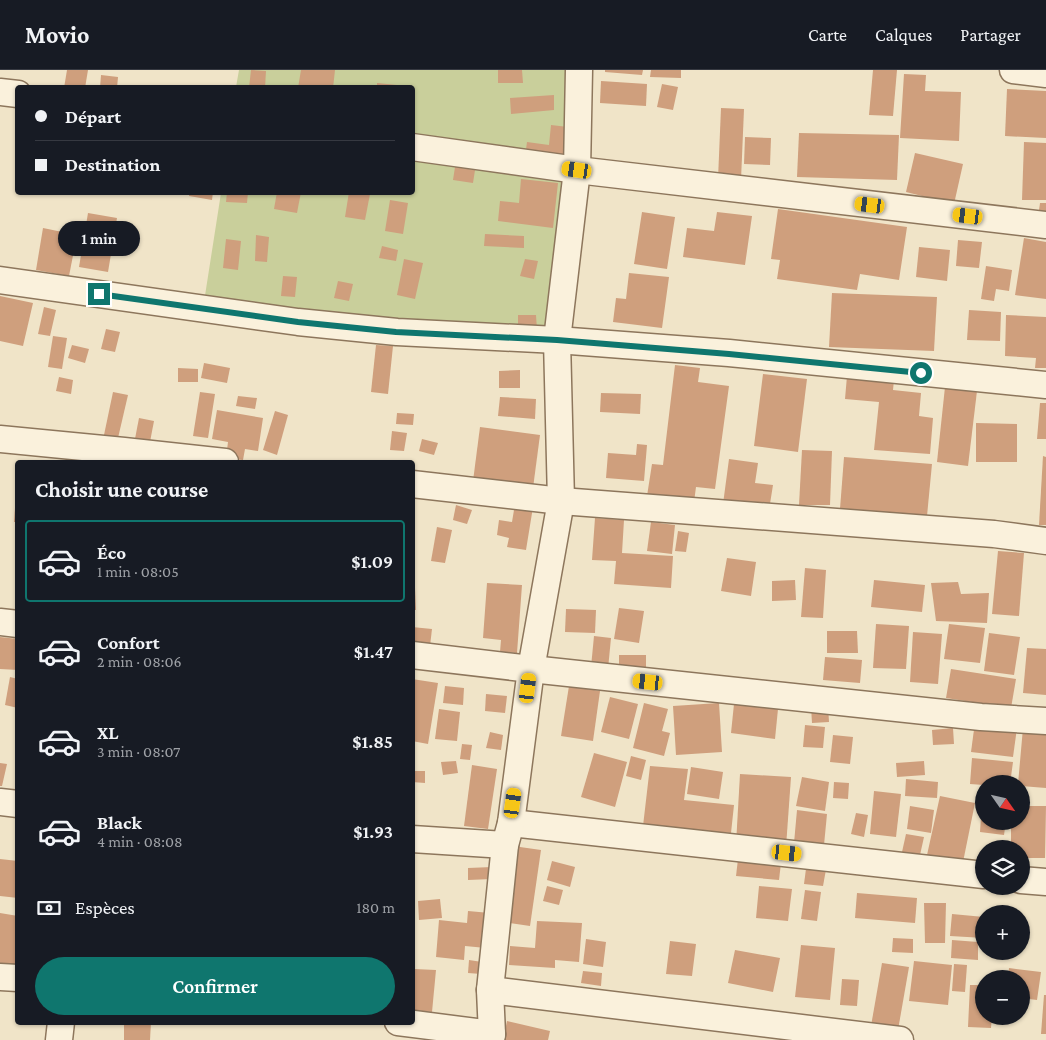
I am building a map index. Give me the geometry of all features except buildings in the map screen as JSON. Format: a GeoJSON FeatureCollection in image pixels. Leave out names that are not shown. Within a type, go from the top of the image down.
{"type":"FeatureCollection","features":[{"type":"Feature","properties":{"kind":"street"},"geometry":{"type":"LineString","coordinates":[[415,1025],[491,1037],[490,990],[508,834],[531,669],[561,501],[557,340],[577,170],[579,70]]}},
{"type":"Feature","properties":{"kind":"street"},"geometry":{"type":"LineString","coordinates":[[1013,70],[1046,74]]}},
{"type":"Feature","properties":{"kind":"street"},"geometry":{"type":"LineString","coordinates":[[0,92],[15,94]]}},
{"type":"Feature","properties":{"kind":"street"},"geometry":{"type":"LineString","coordinates":[[415,147],[577,170],[1046,225]]}},
{"type":"Feature","properties":{"kind":"street"},"geometry":{"type":"LineString","coordinates":[[0,280],[308,323],[396,332],[557,340],[729,354],[1046,385]]}},
{"type":"Feature","properties":{"kind":"street"},"geometry":{"type":"LineString","coordinates":[[0,439],[123,457],[184,460]]}},
{"type":"Feature","properties":{"kind":"street"},"geometry":{"type":"LineString","coordinates":[[415,484],[561,501],[994,534],[1046,541]]}},
{"type":"Feature","properties":{"kind":"street"},"geometry":{"type":"LineString","coordinates":[[0,622],[15,624]]}},
{"type":"Feature","properties":{"kind":"street"},"geometry":{"type":"LineString","coordinates":[[415,655],[981,717],[1046,721]]}},
{"type":"Feature","properties":{"kind":"street"},"geometry":{"type":"LineString","coordinates":[[0,802],[15,804]]}},
{"type":"Feature","properties":{"kind":"street"},"geometry":{"type":"LineString","coordinates":[[415,839],[508,834],[975,875]]}},
{"type":"Feature","properties":{"kind":"street"},"geometry":{"type":"LineString","coordinates":[[1030,881],[1046,882]]}},
{"type":"Feature","properties":{"kind":"street"},"geometry":{"type":"LineString","coordinates":[[0,977],[15,978]]}},
{"type":"Feature","properties":{"kind":"street"},"geometry":{"type":"LineString","coordinates":[[490,990],[900,1040]]}},
{"type":"Feature","properties":{"kind":"street"},"geometry":{"type":"LineString","coordinates":[[59,1040],[61,1025]]}},
{"type":"Feature","properties":{"kind":"green space"},"geometry":{"type":"Polygon","coordinates":[[[239,70],[585,70],[545,333],[204,302],[221,195],[415,195],[415,85],[236,85],[239,70]]]}},
{"type":"Feature","properties":{"kind":"route"},"geometry":{"type":"LineString","coordinates":[[99,294],[298,322],[396,332],[557,340],[729,354],[921,373]]}}]}
